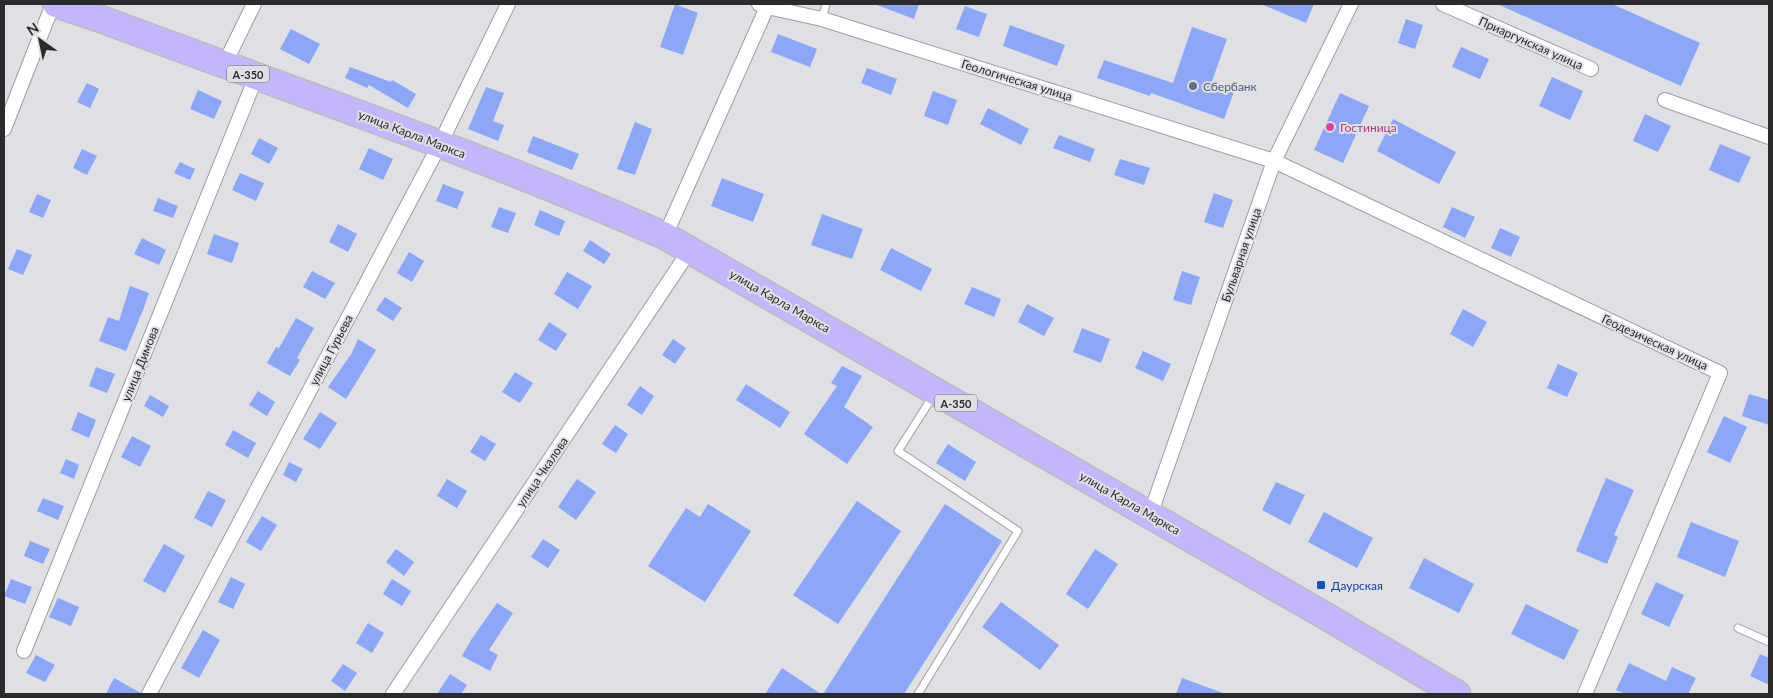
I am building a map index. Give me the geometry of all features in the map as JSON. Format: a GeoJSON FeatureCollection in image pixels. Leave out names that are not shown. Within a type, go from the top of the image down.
{"type":"FeatureCollection","features":[{"type":"Feature","properties":{"kind":"highway","name":"улица Карла Маркса"},"geometry":{"type":"LineString","coordinates":[[55,4],[98,18],[440,144],[665,236],[1150,515],[1442,690]]}},
{"type":"Feature","properties":{"kind":"street"},"geometry":{"type":"LineString","coordinates":[[4,129],[55,4]]}},
{"type":"Feature","properties":{"kind":"street"},"geometry":{"type":"LineString","coordinates":[[224,65],[254,4]]}},
{"type":"Feature","properties":{"kind":"street","name":"улица Гурьева"},"geometry":{"type":"LineString","coordinates":[[149,694],[440,144],[508,4]]}},
{"type":"Feature","properties":{"kind":"street","name":"Бульварная улица"},"geometry":{"type":"LineString","coordinates":[[1150,515],[1274,160],[1351,4]]}},
{"type":"Feature","properties":{"kind":"street","name":"Приаргунская улица"},"geometry":{"type":"LineString","coordinates":[[1443,4],[1591,70]]}},
{"type":"Feature","properties":{"kind":"street"},"geometry":{"type":"LineString","coordinates":[[665,236],[763,5]]}},
{"type":"Feature","properties":{"kind":"street","name":"Геологическая улица"},"geometry":{"type":"LineString","coordinates":[[763,5],[822,19],[1274,160]]}},
{"type":"Feature","properties":{"kind":"street","name":"улица Димова"},"geometry":{"type":"LineString","coordinates":[[24,651],[256,77]]}},
{"type":"Feature","properties":{"kind":"street"},"geometry":{"type":"LineString","coordinates":[[1665,100],[1769,137]]}},
{"type":"Feature","properties":{"kind":"street","name":"Геодезическая улица"},"geometry":{"type":"LineString","coordinates":[[1274,160],[1720,373],[1585,694]]}},
{"type":"Feature","properties":{"kind":"street","name":"улица Чкалова"},"geometry":{"type":"LineString","coordinates":[[393,694],[690,250]]}},
{"type":"Feature","properties":{"kind":"lane"},"geometry":{"type":"LineString","coordinates":[[822,19],[826,4]]}},
{"type":"Feature","properties":{"kind":"lane"},"geometry":{"type":"LineString","coordinates":[[918,694],[1018,531],[898,451],[936,392]]}},
{"type":"Feature","properties":{"kind":"lane"},"geometry":{"type":"LineString","coordinates":[[1738,628],[1769,642]]}},
{"type":"Feature","properties":{"kind":"building"},"geometry":{"type":"Polygon","coordinates":[[[675,4],[698,13],[683,55],[660,47],[675,4]]]}},
{"type":"Feature","properties":{"kind":"building"},"geometry":{"type":"Polygon","coordinates":[[[877,4],[919,4],[914,19],[877,4]]]}},
{"type":"Feature","properties":{"kind":"building"},"geometry":{"type":"Polygon","coordinates":[[[1261,4],[1314,4],[1306,23],[1261,4]]]}},
{"type":"Feature","properties":{"kind":"building"},"geometry":{"type":"Polygon","coordinates":[[[1497,4],[1612,4],[1700,43],[1681,86],[1497,4]]]}},
{"type":"Feature","properties":{"kind":"building"},"geometry":{"type":"Polygon","coordinates":[[[965,6],[987,14],[979,37],[956,29],[965,6]]]}},
{"type":"Feature","properties":{"kind":"building"},"geometry":{"type":"Polygon","coordinates":[[[1406,19],[1423,25],[1415,49],[1398,43],[1406,19]]]}},
{"type":"Feature","properties":{"kind":"building"},"geometry":{"type":"Polygon","coordinates":[[[1010,25],[1065,45],[1057,66],[1003,46],[1010,25]]]}},
{"type":"Feature","properties":{"kind":"building"},"geometry":{"type":"Polygon","coordinates":[[[1192,27],[1227,39],[1211,84],[1234,92],[1224,119],[1151,93],[1150,96],[1097,78],[1104,60],[1173,83],[1192,27]]]}},
{"type":"Feature","properties":{"kind":"building"},"geometry":{"type":"Polygon","coordinates":[[[291,29],[320,44],[309,64],[280,49],[291,29]]]}},
{"type":"Feature","properties":{"kind":"building"},"geometry":{"type":"Polygon","coordinates":[[[778,34],[817,49],[810,67],[771,52],[778,34]]]}},
{"type":"Feature","properties":{"kind":"building"},"geometry":{"type":"Polygon","coordinates":[[[1461,47],[1489,59],[1480,79],[1452,67],[1461,47]]]}},
{"type":"Feature","properties":{"kind":"building"},"geometry":{"type":"Polygon","coordinates":[[[350,67],[391,82],[392,80],[416,94],[408,108],[369,85],[367,88],[345,78],[350,67]]]}},
{"type":"Feature","properties":{"kind":"building"},"geometry":{"type":"Polygon","coordinates":[[[867,68],[897,79],[891,95],[861,83],[867,68]]]}},
{"type":"Feature","properties":{"kind":"building"},"geometry":{"type":"Polygon","coordinates":[[[1552,77],[1583,91],[1570,120],[1539,106],[1552,77]]]}},
{"type":"Feature","properties":{"kind":"building"},"geometry":{"type":"Polygon","coordinates":[[[87,83],[99,89],[90,108],[77,102],[87,83]]]}},
{"type":"Feature","properties":{"kind":"building"},"geometry":{"type":"Polygon","coordinates":[[[486,87],[504,93],[493,121],[504,125],[498,141],[468,129],[486,87]]]}},
{"type":"Feature","properties":{"kind":"building"},"geometry":{"type":"Polygon","coordinates":[[[198,90],[222,101],[214,119],[190,109],[198,90]]]}},
{"type":"Feature","properties":{"kind":"building"},"geometry":{"type":"Polygon","coordinates":[[[933,91],[957,100],[948,125],[924,116],[933,91]]]}},
{"type":"Feature","properties":{"kind":"building"},"geometry":{"type":"Polygon","coordinates":[[[1340,93],[1369,106],[1343,163],[1314,150],[1340,93]]]}},
{"type":"Feature","properties":{"kind":"building"},"geometry":{"type":"Polygon","coordinates":[[[988,108],[1029,129],[1021,145],[980,124],[988,108]]]}},
{"type":"Feature","properties":{"kind":"building"},"geometry":{"type":"Polygon","coordinates":[[[1645,114],[1671,126],[1658,152],[1633,141],[1645,114]]]}},
{"type":"Feature","properties":{"kind":"building"},"geometry":{"type":"Polygon","coordinates":[[[1393,119],[1456,152],[1439,184],[1377,151],[1393,119]]]}},
{"type":"Feature","properties":{"kind":"building"},"geometry":{"type":"Polygon","coordinates":[[[635,122],[652,129],[635,175],[617,169],[635,122]]]}},
{"type":"Feature","properties":{"kind":"building"},"geometry":{"type":"Polygon","coordinates":[[[1059,135],[1095,149],[1090,162],[1053,148],[1059,135]]]}},
{"type":"Feature","properties":{"kind":"building"},"geometry":{"type":"Polygon","coordinates":[[[533,136],[579,154],[572,170],[527,152],[533,136]]]}},
{"type":"Feature","properties":{"kind":"building"},"geometry":{"type":"Polygon","coordinates":[[[259,138],[278,148],[269,164],[251,154],[259,138]]]}},
{"type":"Feature","properties":{"kind":"building"},"geometry":{"type":"Polygon","coordinates":[[[1720,144],[1751,157],[1739,183],[1709,170],[1720,144]]]}},
{"type":"Feature","properties":{"kind":"building"},"geometry":{"type":"Polygon","coordinates":[[[369,148],[393,159],[383,180],[359,169],[369,148]]]}},
{"type":"Feature","properties":{"kind":"building"},"geometry":{"type":"Polygon","coordinates":[[[82,149],[97,156],[87,175],[73,168],[82,149]]]}},
{"type":"Feature","properties":{"kind":"building"},"geometry":{"type":"Polygon","coordinates":[[[1120,159],[1150,168],[1144,185],[1114,175],[1120,159]]]}},
{"type":"Feature","properties":{"kind":"building"},"geometry":{"type":"Polygon","coordinates":[[[180,162],[195,169],[190,180],[174,173],[180,162]]]}},
{"type":"Feature","properties":{"kind":"building"},"geometry":{"type":"Polygon","coordinates":[[[240,173],[264,183],[256,201],[232,190],[240,173]]]}},
{"type":"Feature","properties":{"kind":"building"},"geometry":{"type":"Polygon","coordinates":[[[722,178],[764,194],[753,222],[711,206],[722,178]]]}},
{"type":"Feature","properties":{"kind":"building"},"geometry":{"type":"Polygon","coordinates":[[[443,184],[464,192],[457,209],[436,201],[443,184]]]}},
{"type":"Feature","properties":{"kind":"building"},"geometry":{"type":"Polygon","coordinates":[[[1214,193],[1233,200],[1223,228],[1204,222],[1214,193]]]}},
{"type":"Feature","properties":{"kind":"building"},"geometry":{"type":"Polygon","coordinates":[[[37,194],[51,200],[43,218],[29,212],[37,194]]]}},
{"type":"Feature","properties":{"kind":"building"},"geometry":{"type":"Polygon","coordinates":[[[158,198],[178,206],[173,218],[153,211],[158,198]]]}},
{"type":"Feature","properties":{"kind":"building"},"geometry":{"type":"Polygon","coordinates":[[[499,207],[516,213],[508,233],[491,227],[499,207]]]}},
{"type":"Feature","properties":{"kind":"building"},"geometry":{"type":"Polygon","coordinates":[[[1452,207],[1475,217],[1465,238],[1443,227],[1452,207]]]}},
{"type":"Feature","properties":{"kind":"building"},"geometry":{"type":"Polygon","coordinates":[[[540,210],[565,221],[559,236],[534,225],[540,210]]]}},
{"type":"Feature","properties":{"kind":"building"},"geometry":{"type":"Polygon","coordinates":[[[822,214],[863,229],[852,259],[811,245],[822,214]]]}},
{"type":"Feature","properties":{"kind":"building"},"geometry":{"type":"Polygon","coordinates":[[[338,224],[357,234],[348,252],[329,242],[338,224]]]}},
{"type":"Feature","properties":{"kind":"building"},"geometry":{"type":"Polygon","coordinates":[[[1500,228],[1520,237],[1511,257],[1491,248],[1500,228]]]}},
{"type":"Feature","properties":{"kind":"building"},"geometry":{"type":"Polygon","coordinates":[[[214,234],[239,243],[232,263],[207,254],[214,234]]]}},
{"type":"Feature","properties":{"kind":"building"},"geometry":{"type":"Polygon","coordinates":[[[142,238],[166,250],[159,265],[134,254],[142,238]]]}},
{"type":"Feature","properties":{"kind":"building"},"geometry":{"type":"Polygon","coordinates":[[[590,240],[611,254],[604,264],[583,251],[590,240]]]}},
{"type":"Feature","properties":{"kind":"building"},"geometry":{"type":"Polygon","coordinates":[[[891,248],[932,269],[921,291],[880,270],[891,248]]]}},
{"type":"Feature","properties":{"kind":"building"},"geometry":{"type":"Polygon","coordinates":[[[17,249],[32,255],[23,275],[8,269],[17,249]]]}},
{"type":"Feature","properties":{"kind":"building"},"geometry":{"type":"Polygon","coordinates":[[[409,252],[424,261],[412,282],[397,273],[409,252]]]}},
{"type":"Feature","properties":{"kind":"building"},"geometry":{"type":"Polygon","coordinates":[[[312,271],[335,283],[325,299],[303,287],[312,271]]]}},
{"type":"Feature","properties":{"kind":"building"},"geometry":{"type":"Polygon","coordinates":[[[1182,271],[1200,277],[1191,305],[1173,300],[1182,271]]]}},
{"type":"Feature","properties":{"kind":"building"},"geometry":{"type":"Polygon","coordinates":[[[567,272],[592,286],[578,309],[554,294],[567,272]]]}},
{"type":"Feature","properties":{"kind":"building"},"geometry":{"type":"Polygon","coordinates":[[[130,286],[149,293],[126,351],[99,341],[108,317],[119,321],[130,286]]]}},
{"type":"Feature","properties":{"kind":"building"},"geometry":{"type":"Polygon","coordinates":[[[972,287],[1001,299],[994,317],[964,304],[972,287]]]}},
{"type":"Feature","properties":{"kind":"building"},"geometry":{"type":"Polygon","coordinates":[[[385,297],[402,308],[393,321],[376,310],[385,297]]]}},
{"type":"Feature","properties":{"kind":"building"},"geometry":{"type":"Polygon","coordinates":[[[1027,304],[1054,318],[1044,336],[1018,322],[1027,304]]]}},
{"type":"Feature","properties":{"kind":"building"},"geometry":{"type":"Polygon","coordinates":[[[1463,309],[1487,322],[1473,347],[1450,334],[1463,309]]]}},
{"type":"Feature","properties":{"kind":"building"},"geometry":{"type":"Polygon","coordinates":[[[296,318],[314,328],[297,358],[300,360],[290,376],[267,363],[276,347],[279,348],[296,318]]]}},
{"type":"Feature","properties":{"kind":"building"},"geometry":{"type":"Polygon","coordinates":[[[549,322],[567,334],[556,351],[538,340],[549,322]]]}},
{"type":"Feature","properties":{"kind":"building"},"geometry":{"type":"Polygon","coordinates":[[[1082,328],[1110,339],[1101,363],[1073,352],[1082,328]]]}},
{"type":"Feature","properties":{"kind":"building"},"geometry":{"type":"Polygon","coordinates":[[[358,339],[376,350],[346,399],[328,387],[352,353],[358,339]]]}},
{"type":"Feature","properties":{"kind":"building"},"geometry":{"type":"Polygon","coordinates":[[[673,339],[686,348],[675,364],[662,355],[673,339]]]}},
{"type":"Feature","properties":{"kind":"building"},"geometry":{"type":"Polygon","coordinates":[[[1143,351],[1171,364],[1163,381],[1135,368],[1143,351]]]}},
{"type":"Feature","properties":{"kind":"building"},"geometry":{"type":"Polygon","coordinates":[[[1558,364],[1578,373],[1567,397],[1547,388],[1558,364]]]}},
{"type":"Feature","properties":{"kind":"building"},"geometry":{"type":"Polygon","coordinates":[[[842,366],[862,376],[844,407],[873,427],[847,464],[804,434],[837,386],[831,383],[842,366]]]}},
{"type":"Feature","properties":{"kind":"building"},"geometry":{"type":"Polygon","coordinates":[[[96,367],[115,374],[107,393],[89,386],[96,367]]]}},
{"type":"Feature","properties":{"kind":"building"},"geometry":{"type":"Polygon","coordinates":[[[515,372],[533,383],[520,403],[502,392],[515,372]]]}},
{"type":"Feature","properties":{"kind":"building"},"geometry":{"type":"Polygon","coordinates":[[[746,384],[790,412],[780,428],[736,400],[746,384]]]}},
{"type":"Feature","properties":{"kind":"building"},"geometry":{"type":"Polygon","coordinates":[[[640,386],[654,396],[642,415],[627,405],[640,386]]]}},
{"type":"Feature","properties":{"kind":"building"},"geometry":{"type":"Polygon","coordinates":[[[258,391],[275,402],[267,416],[249,405],[258,391]]]}},
{"type":"Feature","properties":{"kind":"building"},"geometry":{"type":"Polygon","coordinates":[[[1749,394],[1769,400],[1769,425],[1742,416],[1749,394]]]}},
{"type":"Feature","properties":{"kind":"building"},"geometry":{"type":"Polygon","coordinates":[[[150,395],[169,406],[163,417],[144,406],[150,395]]]}},
{"type":"Feature","properties":{"kind":"building"},"geometry":{"type":"Polygon","coordinates":[[[78,412],[96,420],[89,438],[71,430],[78,412]]]}},
{"type":"Feature","properties":{"kind":"building"},"geometry":{"type":"Polygon","coordinates":[[[320,412],[337,423],[320,449],[303,439],[320,412]]]}},
{"type":"Feature","properties":{"kind":"building"},"geometry":{"type":"Polygon","coordinates":[[[1724,416],[1747,427],[1730,463],[1707,452],[1724,416]]]}},
{"type":"Feature","properties":{"kind":"building"},"geometry":{"type":"Polygon","coordinates":[[[615,425],[628,434],[616,453],[602,444],[615,425]]]}},
{"type":"Feature","properties":{"kind":"building"},"geometry":{"type":"Polygon","coordinates":[[[233,430],[256,443],[248,458],[225,445],[233,430]]]}},
{"type":"Feature","properties":{"kind":"building"},"geometry":{"type":"Polygon","coordinates":[[[481,435],[496,444],[485,461],[470,452],[481,435]]]}},
{"type":"Feature","properties":{"kind":"building"},"geometry":{"type":"Polygon","coordinates":[[[132,436],[151,446],[140,467],[121,457],[132,436]]]}},
{"type":"Feature","properties":{"kind":"building"},"geometry":{"type":"Polygon","coordinates":[[[948,444],[976,462],[965,481],[936,463],[948,444]]]}},
{"type":"Feature","properties":{"kind":"building"},"geometry":{"type":"Polygon","coordinates":[[[66,459],[79,465],[74,479],[60,473],[66,459]]]}},
{"type":"Feature","properties":{"kind":"building"},"geometry":{"type":"Polygon","coordinates":[[[289,462],[303,469],[296,482],[283,475],[289,462]]]}},
{"type":"Feature","properties":{"kind":"building"},"geometry":{"type":"Polygon","coordinates":[[[1606,478],[1634,490],[1614,535],[1618,537],[1607,564],[1576,551],[1606,478]]]}},
{"type":"Feature","properties":{"kind":"building"},"geometry":{"type":"Polygon","coordinates":[[[447,479],[467,491],[457,508],[437,496],[447,479]]]}},
{"type":"Feature","properties":{"kind":"building"},"geometry":{"type":"Polygon","coordinates":[[[577,479],[596,492],[576,520],[558,507],[577,479]]]}},
{"type":"Feature","properties":{"kind":"building"},"geometry":{"type":"Polygon","coordinates":[[[1276,482],[1305,495],[1290,525],[1262,510],[1276,482]]]}},
{"type":"Feature","properties":{"kind":"building"},"geometry":{"type":"Polygon","coordinates":[[[208,491],[226,500],[212,527],[194,518],[208,491]]]}},
{"type":"Feature","properties":{"kind":"building"},"geometry":{"type":"Polygon","coordinates":[[[43,498],[64,506],[58,520],[37,511],[43,498]]]}},
{"type":"Feature","properties":{"kind":"building"},"geometry":{"type":"Polygon","coordinates":[[[857,501],[901,531],[838,624],[793,595],[857,501]]]}},
{"type":"Feature","properties":{"kind":"building"},"geometry":{"type":"Polygon","coordinates":[[[708,504],[751,531],[705,602],[648,566],[686,508],[700,517],[708,504]]]}},
{"type":"Feature","properties":{"kind":"building"},"geometry":{"type":"Polygon","coordinates":[[[945,504],[1002,541],[904,694],[823,694],[945,504]]]}},
{"type":"Feature","properties":{"kind":"building"},"geometry":{"type":"Polygon","coordinates":[[[1324,512],[1373,538],[1357,568],[1308,542],[1324,512]]]}},
{"type":"Feature","properties":{"kind":"building"},"geometry":{"type":"Polygon","coordinates":[[[262,516],[277,525],[261,551],[246,542],[262,516]]]}},
{"type":"Feature","properties":{"kind":"building"},"geometry":{"type":"Polygon","coordinates":[[[1691,522],[1739,541],[1725,577],[1677,557],[1691,522]]]}},
{"type":"Feature","properties":{"kind":"building"},"geometry":{"type":"Polygon","coordinates":[[[543,539],[560,550],[548,568],[531,557],[543,539]]]}},
{"type":"Feature","properties":{"kind":"building"},"geometry":{"type":"Polygon","coordinates":[[[30,541],[50,549],[43,564],[24,556],[30,541]]]}},
{"type":"Feature","properties":{"kind":"building"},"geometry":{"type":"Polygon","coordinates":[[[164,544],[185,556],[165,593],[143,581],[164,544]]]}},
{"type":"Feature","properties":{"kind":"building"},"geometry":{"type":"Polygon","coordinates":[[[396,549],[414,562],[404,576],[386,562],[396,549]]]}},
{"type":"Feature","properties":{"kind":"building"},"geometry":{"type":"Polygon","coordinates":[[[1095,549],[1118,564],[1088,609],[1066,594],[1095,549]]]}},
{"type":"Feature","properties":{"kind":"building"},"geometry":{"type":"Polygon","coordinates":[[[1424,558],[1474,584],[1459,613],[1409,588],[1424,558]]]}},
{"type":"Feature","properties":{"kind":"building"},"geometry":{"type":"Polygon","coordinates":[[[231,577],[245,584],[233,609],[218,602],[231,577]]]}},
{"type":"Feature","properties":{"kind":"building"},"geometry":{"type":"Polygon","coordinates":[[[11,579],[32,587],[25,604],[4,596],[11,579]]]}},
{"type":"Feature","properties":{"kind":"building"},"geometry":{"type":"Polygon","coordinates":[[[392,579],[411,591],[402,606],[383,594],[392,579]]]}},
{"type":"Feature","properties":{"kind":"building"},"geometry":{"type":"Polygon","coordinates":[[[1656,582],[1684,595],[1669,627],[1641,614],[1656,582]]]}},
{"type":"Feature","properties":{"kind":"building"},"geometry":{"type":"Polygon","coordinates":[[[58,598],[79,607],[71,626],[49,617],[58,598]]]}},
{"type":"Feature","properties":{"kind":"building"},"geometry":{"type":"Polygon","coordinates":[[[1001,602],[1059,645],[1040,670],[982,627],[1001,602]]]}},
{"type":"Feature","properties":{"kind":"building"},"geometry":{"type":"Polygon","coordinates":[[[497,603],[513,613],[489,650],[498,655],[490,671],[462,656],[497,603]]]}},
{"type":"Feature","properties":{"kind":"building"},"geometry":{"type":"Polygon","coordinates":[[[1526,604],[1579,630],[1564,660],[1511,634],[1526,604]]]}},
{"type":"Feature","properties":{"kind":"building"},"geometry":{"type":"Polygon","coordinates":[[[368,623],[384,633],[372,653],[356,643],[368,623]]]}},
{"type":"Feature","properties":{"kind":"building"},"geometry":{"type":"Polygon","coordinates":[[[203,630],[220,640],[199,678],[181,668],[203,630]]]}},
{"type":"Feature","properties":{"kind":"building"},"geometry":{"type":"Polygon","coordinates":[[[1760,654],[1769,658],[1769,685],[1750,676],[1760,654]]]}},
{"type":"Feature","properties":{"kind":"building"},"geometry":{"type":"Polygon","coordinates":[[[36,655],[55,665],[45,682],[26,673],[36,655]]]}},
{"type":"Feature","properties":{"kind":"building"},"geometry":{"type":"Polygon","coordinates":[[[1629,663],[1666,681],[1672,667],[1696,678],[1688,694],[1625,694],[1616,690],[1629,663]]]}},
{"type":"Feature","properties":{"kind":"building"},"geometry":{"type":"Polygon","coordinates":[[[343,664],[357,673],[345,691],[331,681],[343,664]]]}},
{"type":"Feature","properties":{"kind":"building"},"geometry":{"type":"Polygon","coordinates":[[[782,668],[821,694],[765,694],[782,668]]]}},
{"type":"Feature","properties":{"kind":"building"},"geometry":{"type":"Polygon","coordinates":[[[450,674],[467,685],[461,694],[437,694],[450,674]]]}},
{"type":"Feature","properties":{"kind":"building"},"geometry":{"type":"Polygon","coordinates":[[[114,678],[141,693],[106,694],[114,678]]]}},
{"type":"Feature","properties":{"kind":"building"},"geometry":{"type":"Polygon","coordinates":[[[1182,678],[1223,693],[1223,694],[1176,694],[1182,678]]]}},
{"type":"Feature","properties":{"kind":"place","name":"Сбербанк"},"geometry":{"type":"Point","coordinates":[1193,86]}},
{"type":"Feature","properties":{"kind":"place","name":"Гостиница"},"geometry":{"type":"Point","coordinates":[1330,127]}},
{"type":"Feature","properties":{"kind":"place","name":"Даурская"},"geometry":{"type":"Point","coordinates":[1321,585]}}]}
